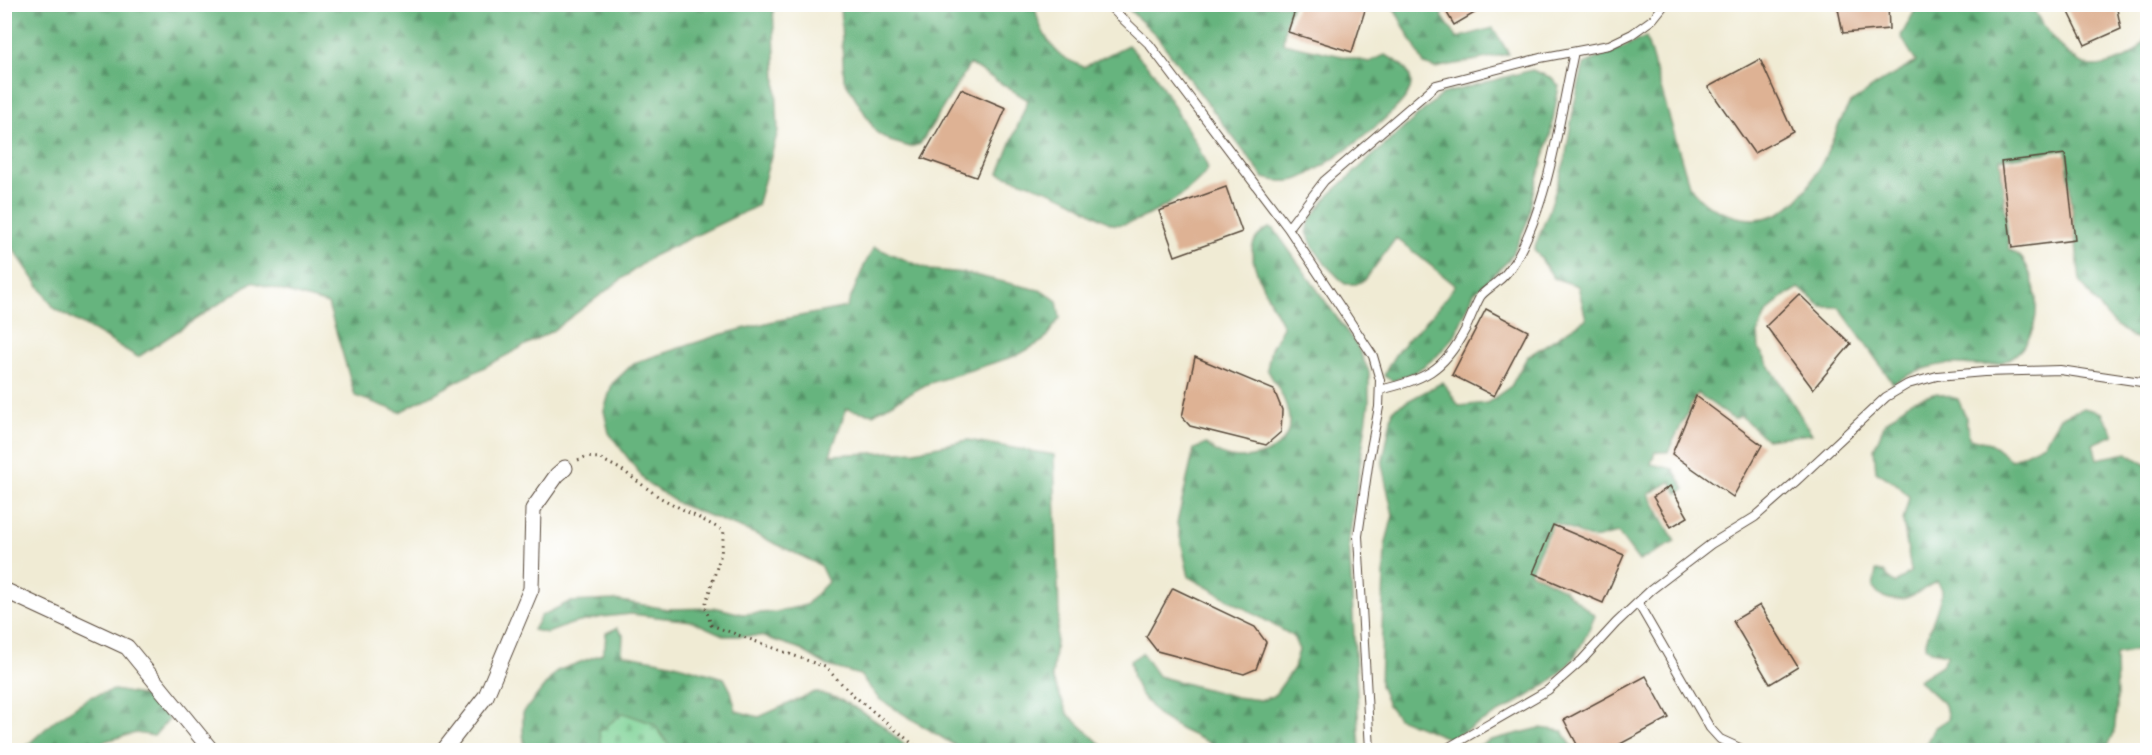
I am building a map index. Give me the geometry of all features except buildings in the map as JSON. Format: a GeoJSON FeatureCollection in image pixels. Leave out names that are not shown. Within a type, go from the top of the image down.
{"type":"FeatureCollection","features":[{"type":"Feature","properties":{"kind":"street"},"geometry":{"type":"LineString","coordinates":[[444,750],[486,696],[531,589],[533,509],[557,475],[565,468]]}},
{"type":"Feature","properties":{"kind":"street"},"geometry":{"type":"LineString","coordinates":[[4,590],[127,647],[211,750]]}},
{"type":"Feature","properties":{"kind":"lane"},"geometry":{"type":"LineString","coordinates":[[1107,4],[1149,44],[1288,228],[1373,356],[1380,380],[1380,407],[1369,459],[1358,536],[1370,750]]}},
{"type":"Feature","properties":{"kind":"lane"},"geometry":{"type":"LineString","coordinates":[[1288,228],[1324,181],[1436,85],[1609,45],[1632,34],[1653,19],[1665,4]]}},
{"type":"Feature","properties":{"kind":"lane"},"geometry":{"type":"LineString","coordinates":[[1380,390],[1411,382],[1437,369],[1451,353],[1482,295],[1500,280],[1513,264],[1525,243],[1539,209],[1574,52]]}},
{"type":"Feature","properties":{"kind":"lane"},"geometry":{"type":"LineString","coordinates":[[1444,750],[1548,690],[1582,660],[1638,603],[1682,565],[1755,517],[1886,397],[1908,384],[1936,376],[2060,370],[2148,383]]}},
{"type":"Feature","properties":{"kind":"lane"},"geometry":{"type":"LineString","coordinates":[[1638,603],[1710,728],[1720,739],[1744,750]]}},
{"type":"Feature","properties":{"kind":"path"},"geometry":{"type":"LineString","coordinates":[[565,468],[585,457],[599,458],[622,470],[659,497],[724,531],[721,554],[705,602],[711,625],[825,667],[853,695],[914,744],[925,750]]}},
{"type":"Feature","properties":{"kind":"green space"},"geometry":{"type":"Polygon","coordinates":[[[4,5],[773,5],[778,131],[757,206],[653,256],[552,331],[400,412],[355,396],[328,304],[252,282],[138,357],[54,308],[5,237],[4,5]]]}},
{"type":"Feature","properties":{"kind":"green space"},"geometry":{"type":"Polygon","coordinates":[[[840,5],[1035,5],[1040,26],[1052,46],[1062,56],[1084,67],[1128,45],[1154,73],[1197,145],[1208,168],[1193,186],[1165,206],[1136,221],[1123,224],[1108,222],[1060,195],[999,173],[1028,100],[970,64],[920,144],[910,147],[890,141],[876,132],[844,79],[840,5]]]}},
{"type":"Feature","properties":{"kind":"green space"},"geometry":{"type":"Polygon","coordinates":[[[1124,5],[1292,5],[1286,21],[1283,43],[1369,62],[1385,55],[1395,60],[1408,72],[1410,89],[1405,98],[1377,125],[1322,166],[1292,181],[1264,178],[1156,35],[1124,5]]]}},
{"type":"Feature","properties":{"kind":"green space"},"geometry":{"type":"Polygon","coordinates":[[[1389,5],[1444,5],[1442,16],[1457,38],[1493,28],[1509,54],[1435,68],[1424,64],[1395,10],[1389,5]]]}},
{"type":"Feature","properties":{"kind":"green space"},"geometry":{"type":"Polygon","coordinates":[[[1918,5],[2031,5],[2047,31],[2062,48],[2078,61],[2091,66],[2105,65],[2127,57],[2141,45],[2147,33],[2147,344],[2132,337],[2113,323],[2080,281],[2066,150],[2000,159],[2009,249],[2026,264],[2036,299],[2035,323],[2019,352],[1999,363],[1987,365],[1935,366],[1893,383],[1839,307],[1822,307],[1799,288],[1780,299],[1766,314],[1758,332],[1759,349],[1812,434],[1766,439],[1741,416],[1733,419],[1697,393],[1668,452],[1655,452],[1651,464],[1673,469],[1685,489],[1678,493],[1671,481],[1649,494],[1675,542],[1639,561],[1618,533],[1593,539],[1553,522],[1530,572],[1563,589],[1595,616],[1580,648],[1568,665],[1528,696],[1450,739],[1398,718],[1388,705],[1380,685],[1385,546],[1393,515],[1382,465],[1393,409],[1443,382],[1459,406],[1487,403],[1511,386],[1527,357],[1586,319],[1578,286],[1554,278],[1534,249],[1565,160],[1574,105],[1584,64],[1646,37],[1689,185],[1710,206],[1737,217],[1755,219],[1771,216],[1784,210],[1807,189],[1850,104],[1877,84],[1916,62],[1901,36],[1918,5]]]}},
{"type":"Feature","properties":{"kind":"green space"},"geometry":{"type":"Polygon","coordinates":[[[1532,70],[1552,78],[1559,86],[1550,137],[1533,192],[1528,220],[1516,247],[1507,262],[1474,293],[1454,337],[1436,357],[1415,372],[1393,381],[1384,376],[1393,359],[1455,285],[1396,238],[1365,280],[1356,284],[1345,284],[1326,265],[1313,247],[1307,232],[1310,220],[1329,195],[1442,94],[1532,70]]]}},
{"type":"Feature","properties":{"kind":"green space"},"geometry":{"type":"Polygon","coordinates":[[[1269,228],[1274,229],[1357,346],[1369,372],[1369,403],[1349,540],[1360,750],[1225,750],[1182,730],[1159,716],[1141,695],[1133,678],[1130,661],[1142,653],[1158,676],[1236,697],[1261,700],[1274,696],[1294,668],[1299,650],[1293,636],[1189,577],[1177,523],[1194,449],[1206,444],[1226,456],[1240,458],[1260,455],[1278,446],[1288,430],[1289,420],[1286,406],[1267,369],[1271,349],[1283,326],[1262,286],[1252,253],[1255,240],[1269,228]]]}},
{"type":"Feature","properties":{"kind":"green space"},"geometry":{"type":"Polygon","coordinates":[[[874,247],[930,270],[965,273],[1043,291],[1057,301],[1060,318],[1043,341],[1018,355],[927,384],[873,414],[846,409],[830,455],[915,451],[968,440],[1054,455],[1059,615],[1052,678],[1068,714],[1107,750],[967,750],[954,745],[879,699],[860,675],[828,666],[798,648],[761,636],[725,636],[692,621],[631,614],[571,624],[547,633],[533,630],[541,616],[569,602],[615,600],[667,609],[718,608],[742,614],[776,612],[806,605],[828,582],[820,565],[753,533],[679,504],[646,482],[609,433],[604,411],[612,384],[634,363],[719,335],[774,321],[847,307],[874,247]]]}},
{"type":"Feature","properties":{"kind":"green space"},"geometry":{"type":"Polygon","coordinates":[[[1937,393],[1958,399],[1966,418],[1969,438],[1990,443],[2011,460],[2044,444],[2060,417],[2084,408],[2102,413],[2114,435],[2093,444],[2097,459],[2127,453],[2147,464],[2147,643],[2136,650],[2116,654],[2117,707],[2114,733],[2106,750],[1923,750],[1934,728],[1948,719],[1945,705],[1918,680],[1942,665],[1948,654],[1931,651],[1925,646],[1942,590],[1937,581],[1913,595],[1897,600],[1888,599],[1873,588],[1876,571],[1884,572],[1895,584],[1911,571],[1903,521],[1909,497],[1898,485],[1876,471],[1874,449],[1885,423],[1911,401],[1937,393]]]}},
{"type":"Feature","properties":{"kind":"green space"},"geometry":{"type":"Polygon","coordinates":[[[617,628],[623,635],[622,654],[671,663],[724,678],[731,691],[736,711],[759,717],[815,692],[837,698],[859,710],[882,725],[910,750],[525,750],[523,713],[557,671],[602,654],[606,633],[617,628]]]}},
{"type":"Feature","properties":{"kind":"green space"},"geometry":{"type":"Polygon","coordinates":[[[114,690],[145,697],[169,719],[154,736],[136,733],[105,741],[93,750],[22,750],[54,721],[90,697],[114,690]]]}},
{"type":"Feature","properties":{"kind":"green space"},"geometry":{"type":"Polygon","coordinates":[[[623,713],[654,724],[672,750],[602,750],[599,732],[623,713]]]}},
{"type":"Feature","properties":{"kind":"green space"},"geometry":{"type":"Polygon","coordinates":[[[1540,728],[1563,731],[1574,750],[1469,750],[1491,740],[1540,728]]]}}]}
